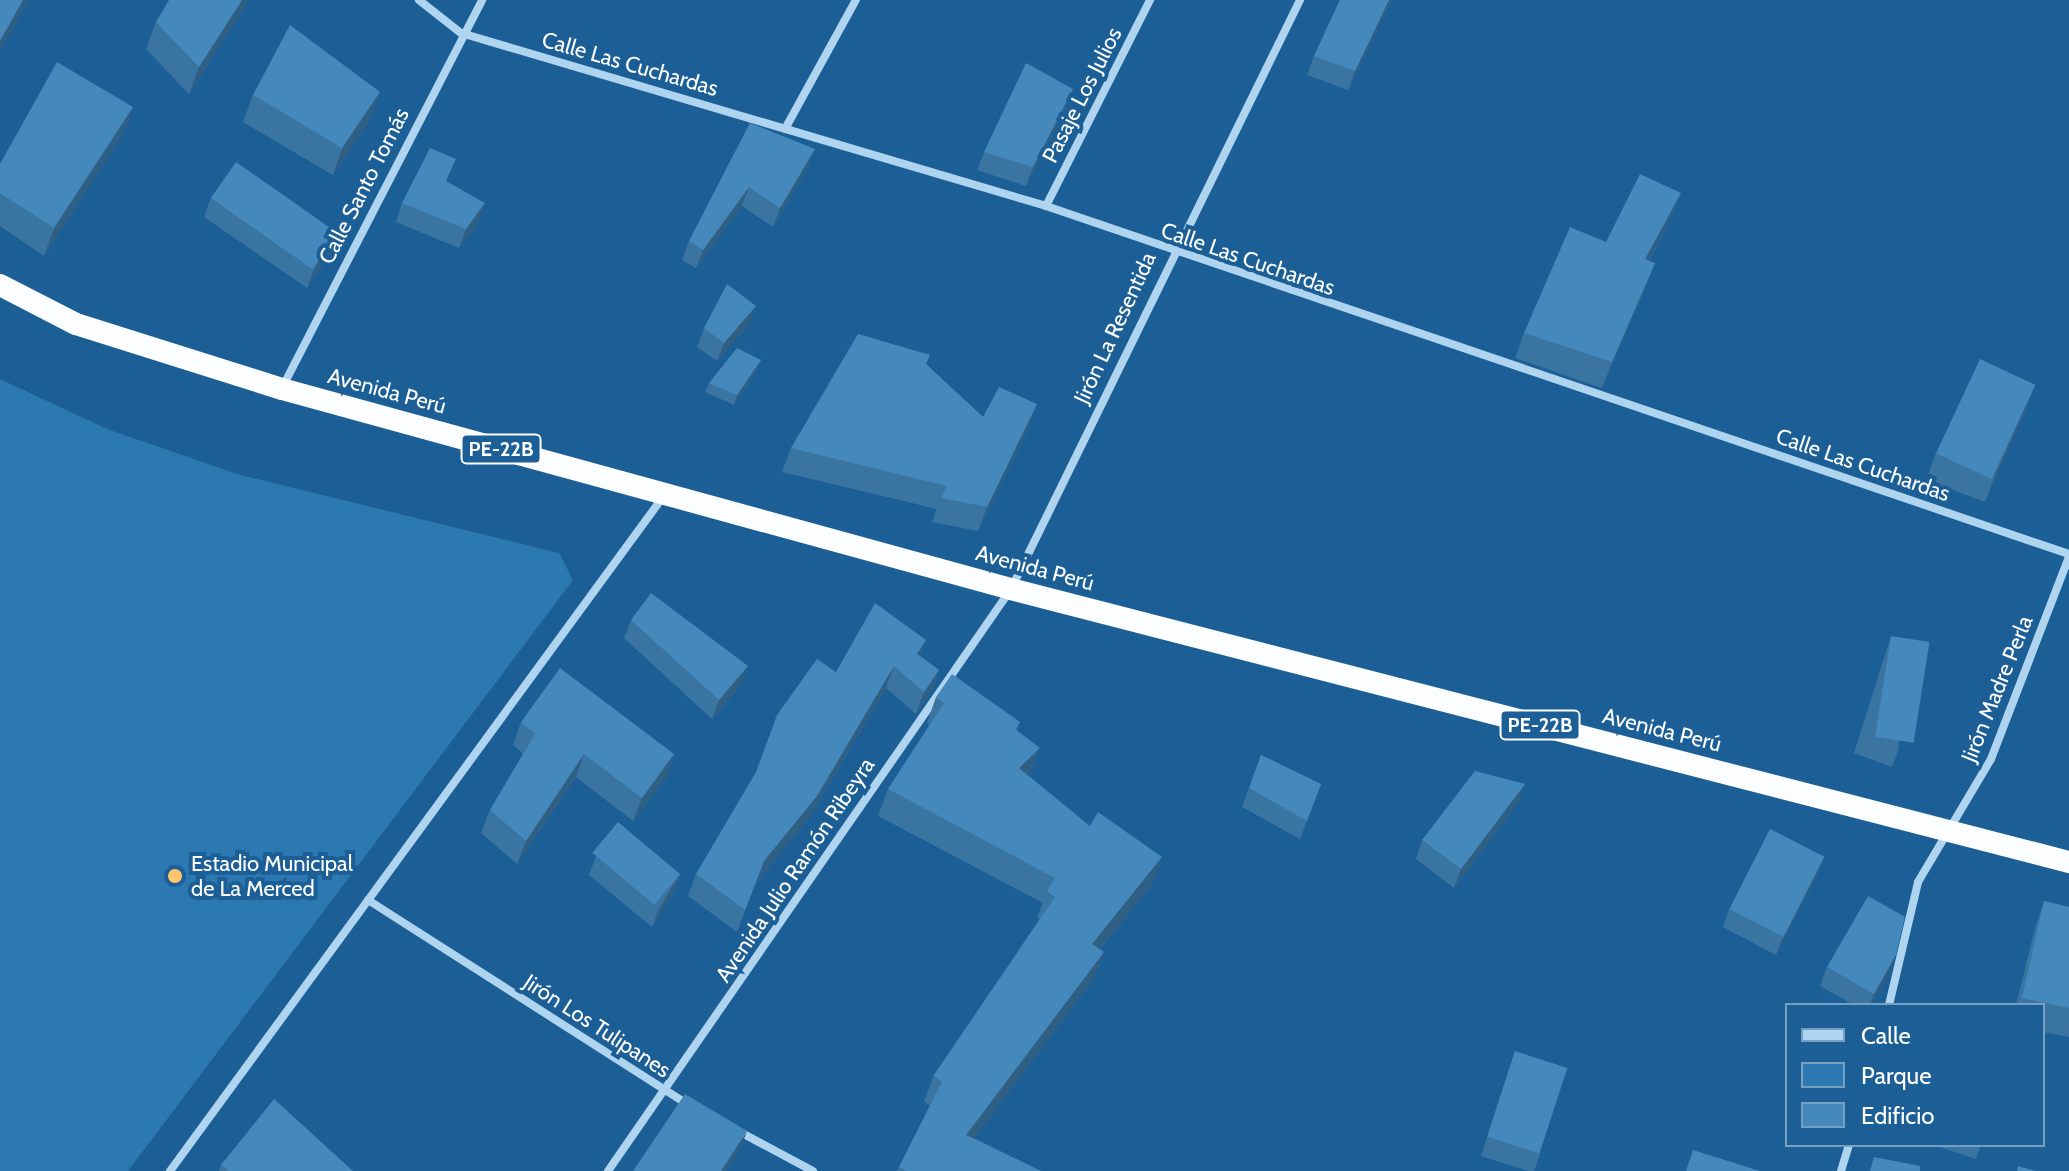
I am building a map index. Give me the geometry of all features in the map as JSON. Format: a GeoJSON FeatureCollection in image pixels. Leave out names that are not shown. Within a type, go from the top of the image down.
{"type":"FeatureCollection","features":[{"type":"Feature","properties":{"kind":"highway","name":"Avenida Perú"},"geometry":{"type":"LineString","coordinates":[[0,285],[76,324],[282,389],[1011,589],[2069,862]]}},
{"type":"Feature","properties":{"kind":"street","name":"Calle Las Cuchardas"},"geometry":{"type":"LineString","coordinates":[[419,0],[461,33],[1046,206],[1171,252],[2069,556]]}},
{"type":"Feature","properties":{"kind":"street","name":"Calle Santo Tomás"},"geometry":{"type":"LineString","coordinates":[[282,389],[461,33],[482,0]]}},
{"type":"Feature","properties":{"kind":"street"},"geometry":{"type":"LineString","coordinates":[[785,129],[856,0]]}},
{"type":"Feature","properties":{"kind":"street","name":"Pasaje Los Julios"},"geometry":{"type":"LineString","coordinates":[[1046,206],[1150,0]]}},
{"type":"Feature","properties":{"kind":"street","name":"Jirón La Resentida"},"geometry":{"type":"LineString","coordinates":[[1011,589],[1171,252],[1300,0]]}},
{"type":"Feature","properties":{"kind":"street"},"geometry":{"type":"LineString","coordinates":[[170,1171],[666,494]]}},
{"type":"Feature","properties":{"kind":"street","name":"Jirón Madre Perla"},"geometry":{"type":"LineString","coordinates":[[1889,1003],[1918,882],[1951,832],[1991,759],[2069,556]]}},
{"type":"Feature","properties":{"kind":"street","name":"Avenida Julio Ramón Ribeyra"},"geometry":{"type":"LineString","coordinates":[[608,1171],[1011,589]]}},
{"type":"Feature","properties":{"kind":"street","name":"Jirón Los Tulipanes"},"geometry":{"type":"LineString","coordinates":[[368,900],[665,1092],[705,1113]]}},
{"type":"Feature","properties":{"kind":"street"},"geometry":{"type":"LineString","coordinates":[[732,1128],[813,1171]]}},
{"type":"Feature","properties":{"kind":"street"},"geometry":{"type":"LineString","coordinates":[[1841,1171],[1848,1147]]}},
{"type":"Feature","properties":{"kind":"green space","name":"Estadio Municipal de La Merced"},"geometry":{"type":"Polygon","coordinates":[[[0,379],[107,429],[237,474],[559,553],[573,580],[128,1171],[0,1171],[0,379]]]}},
{"type":"Feature","properties":{"kind":"building"},"geometry":{"type":"Polygon","coordinates":[[[0,0],[23,0],[0,41],[0,0]]]}},
{"type":"Feature","properties":{"kind":"building"},"geometry":{"type":"Polygon","coordinates":[[[169,0],[242,0],[199,67],[156,22],[169,0]]]}},
{"type":"Feature","properties":{"kind":"building"},"geometry":{"type":"Polygon","coordinates":[[[1340,0],[1389,0],[1355,71],[1314,56],[1340,0]]]}},
{"type":"Feature","properties":{"kind":"building"},"geometry":{"type":"Polygon","coordinates":[[[290,25],[380,92],[342,148],[253,95],[290,25]]]}},
{"type":"Feature","properties":{"kind":"building"},"geometry":{"type":"Polygon","coordinates":[[[57,62],[133,107],[54,228],[0,193],[0,164],[57,62]]]}},
{"type":"Feature","properties":{"kind":"building"},"geometry":{"type":"Polygon","coordinates":[[[1026,63],[1073,89],[1033,167],[984,152],[1026,63]]]}},
{"type":"Feature","properties":{"kind":"building"},"geometry":{"type":"Polygon","coordinates":[[[750,123],[815,149],[780,208],[749,187],[703,250],[689,241],[750,123]]]}},
{"type":"Feature","properties":{"kind":"building"},"geometry":{"type":"Polygon","coordinates":[[[430,148],[456,159],[446,181],[485,203],[466,229],[402,203],[430,148]]]}},
{"type":"Feature","properties":{"kind":"building"},"geometry":{"type":"Polygon","coordinates":[[[236,162],[338,233],[312,269],[211,198],[236,162]]]}},
{"type":"Feature","properties":{"kind":"building"},"geometry":{"type":"Polygon","coordinates":[[[1640,174],[1681,193],[1645,259],[1655,263],[1612,362],[1524,333],[1570,227],[1606,242],[1640,174]]]}},
{"type":"Feature","properties":{"kind":"building"},"geometry":{"type":"Polygon","coordinates":[[[727,284],[756,306],[724,343],[704,328],[727,284]]]}},
{"type":"Feature","properties":{"kind":"building"},"geometry":{"type":"Polygon","coordinates":[[[858,334],[930,355],[926,364],[983,417],[999,387],[1037,404],[987,507],[941,498],[947,486],[791,448],[858,334]]]}},
{"type":"Feature","properties":{"kind":"building"},"geometry":{"type":"Polygon","coordinates":[[[737,348],[761,360],[737,395],[709,383],[737,348]]]}},
{"type":"Feature","properties":{"kind":"building"},"geometry":{"type":"Polygon","coordinates":[[[1980,359],[2035,385],[1991,479],[1936,453],[1980,359]]]}},
{"type":"Feature","properties":{"kind":"building"},"geometry":{"type":"Polygon","coordinates":[[[651,593],[748,666],[719,700],[631,620],[651,593]]]}},
{"type":"Feature","properties":{"kind":"building"},"geometry":{"type":"Polygon","coordinates":[[[875,603],[926,640],[917,654],[939,670],[924,692],[894,666],[817,796],[764,861],[745,910],[696,874],[756,772],[777,715],[817,659],[836,672],[875,603]]]}},
{"type":"Feature","properties":{"kind":"building"},"geometry":{"type":"Polygon","coordinates":[[[1891,636],[1930,642],[1914,743],[1875,737],[1891,636]]]}},
{"type":"Feature","properties":{"kind":"building"},"geometry":{"type":"Polygon","coordinates":[[[560,668],[674,754],[642,798],[584,754],[526,841],[490,810],[535,734],[521,722],[560,668]]]}},
{"type":"Feature","properties":{"kind":"building"},"geometry":{"type":"Polygon","coordinates":[[[952,674],[1020,722],[1015,729],[1040,748],[1019,768],[1090,826],[1098,812],[1162,857],[1092,944],[1104,952],[966,1135],[1041,1171],[907,1171],[899,1167],[942,1082],[934,1075],[1055,897],[1047,891],[1055,878],[888,789],[944,703],[936,697],[952,674]]]}},
{"type":"Feature","properties":{"kind":"building"},"geometry":{"type":"Polygon","coordinates":[[[1261,755],[1321,784],[1307,821],[1249,788],[1261,755]]]}},
{"type":"Feature","properties":{"kind":"building"},"geometry":{"type":"Polygon","coordinates":[[[1475,771],[1525,784],[1461,869],[1422,840],[1475,771]]]}},
{"type":"Feature","properties":{"kind":"building"},"geometry":{"type":"Polygon","coordinates":[[[618,822],[680,874],[654,905],[592,853],[618,822]]]}},
{"type":"Feature","properties":{"kind":"building"},"geometry":{"type":"Polygon","coordinates":[[[1770,829],[1824,857],[1783,937],[1729,909],[1770,829]]]}},
{"type":"Feature","properties":{"kind":"building"},"geometry":{"type":"Polygon","coordinates":[[[1868,896],[1905,917],[1896,955],[1874,994],[1827,967],[1868,896]]]}},
{"type":"Feature","properties":{"kind":"building"},"geometry":{"type":"Polygon","coordinates":[[[2044,901],[2069,907],[2069,1008],[2022,998],[2044,901]]]}},
{"type":"Feature","properties":{"kind":"building"},"geometry":{"type":"Polygon","coordinates":[[[1515,1051],[1567,1068],[1539,1154],[1487,1137],[1515,1051]]]}},
{"type":"Feature","properties":{"kind":"building"},"geometry":{"type":"Polygon","coordinates":[[[685,1094],[747,1131],[721,1171],[633,1171],[685,1094]]]}},
{"type":"Feature","properties":{"kind":"building"},"geometry":{"type":"Polygon","coordinates":[[[274,1099],[353,1171],[229,1171],[221,1165],[274,1099]]]}},
{"type":"Feature","properties":{"kind":"building"},"geometry":{"type":"Polygon","coordinates":[[[1693,1150],[1760,1171],[1686,1171],[1693,1150]]]}},
{"type":"Feature","properties":{"kind":"building"},"geometry":{"type":"Polygon","coordinates":[[[1874,1157],[1920,1166],[1920,1171],[1870,1171],[1874,1157]]]}},
{"type":"Feature","properties":{"kind":"building"},"geometry":{"type":"Polygon","coordinates":[[[2018,1166],[2036,1171],[2017,1171],[2018,1166]]]}},
{"type":"Feature","properties":{"kind":"place","name":"Estadio Municipal de La Merced"},"geometry":{"type":"Point","coordinates":[175,876]}}]}
